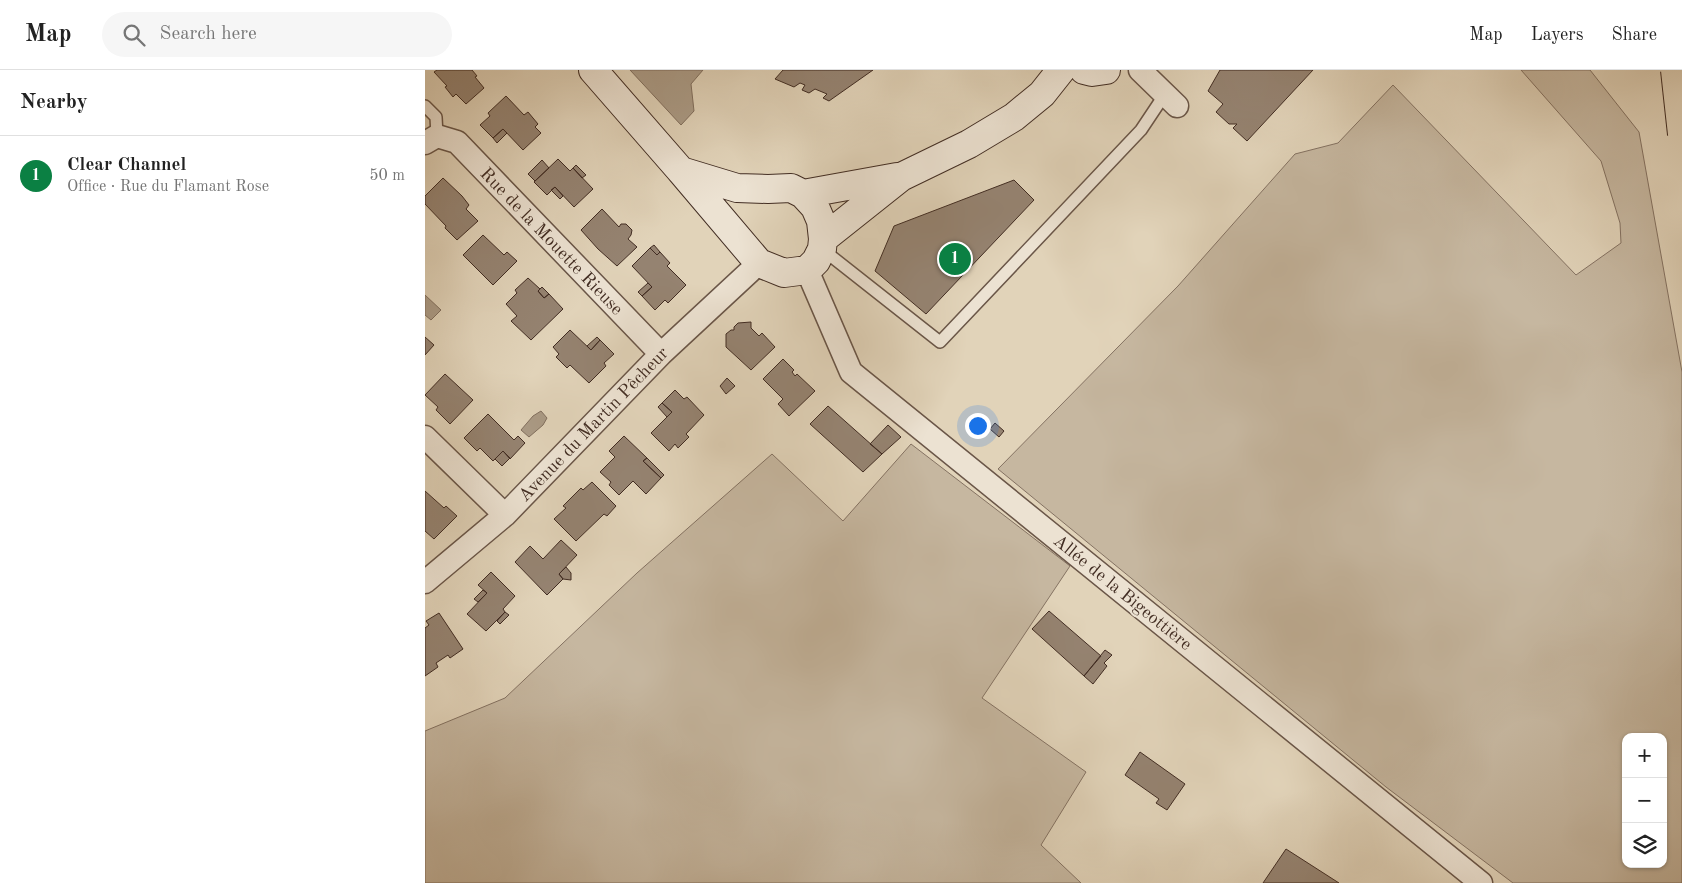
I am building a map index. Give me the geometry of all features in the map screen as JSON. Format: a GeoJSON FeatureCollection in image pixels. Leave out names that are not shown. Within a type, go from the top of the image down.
{"type":"FeatureCollection","features":[{"type":"Feature","properties":{"kind":"highway"},"geometry":{"type":"LineString","coordinates":[[1675,70],[1682,134]]}},
{"type":"Feature","properties":{"kind":"main road"},"geometry":{"type":"LineString","coordinates":[[593,70],[759,263],[784,273],[817,252],[901,177],[969,144],[1014,117],[1042,94],[1061,70]]}},
{"type":"Feature","properties":{"kind":"main road"},"geometry":{"type":"LineString","coordinates":[[1084,70],[1092,72],[1106,70]]}},
{"type":"Feature","properties":{"kind":"main road"},"geometry":{"type":"LineString","coordinates":[[681,171],[737,188],[791,188],[803,194],[815,207],[821,221],[817,252]]}},
{"type":"Feature","properties":{"kind":"main road"},"geometry":{"type":"LineString","coordinates":[[803,194],[901,177]]}},
{"type":"Feature","properties":{"kind":"street"},"geometry":{"type":"LineString","coordinates":[[1140,70],[1171,100]]}},
{"type":"Feature","properties":{"kind":"street","name":"Rue de la Mouette Rieuse"},"geometry":{"type":"LineString","coordinates":[[431,140],[457,142],[661,354]]}},
{"type":"Feature","properties":{"kind":"street","name":"Allée de la Bigeottière"},"geometry":{"type":"LineString","coordinates":[[817,252],[851,372],[1481,883]]}},
{"type":"Feature","properties":{"kind":"street","name":"Avenue du Martin Pêcheur"},"geometry":{"type":"LineString","coordinates":[[425,582],[505,514],[661,354],[759,263]]}},
{"type":"Feature","properties":{"kind":"street"},"geometry":{"type":"LineString","coordinates":[[425,437],[505,514]]}},
{"type":"Feature","properties":{"kind":"lane"},"geometry":{"type":"LineString","coordinates":[[817,252],[940,342],[1171,100]]}},
{"type":"Feature","properties":{"kind":"lane","name":"Rue de la Mouette Rieuse"},"geometry":{"type":"LineString","coordinates":[[425,106],[436,117],[431,140]]}},
{"type":"Feature","properties":{"kind":"shaded area"},"geometry":{"type":"Polygon","coordinates":[[[630,70],[703,70],[691,84],[694,111],[681,125],[630,70]]]}},
{"type":"Feature","properties":{"kind":"shaded area"},"geometry":{"type":"Polygon","coordinates":[[[1521,70],[1590,70],[1639,132],[1682,372],[1682,883],[1513,883],[1386,787],[998,469],[1178,286],[1295,154],[1338,143],[1393,85],[1576,275],[1621,243],[1620,223],[1601,161],[1521,70]]]}},
{"type":"Feature","properties":{"kind":"shaded area"},"geometry":{"type":"Polygon","coordinates":[[[425,295],[441,310],[431,320],[425,315],[425,295]]]}},
{"type":"Feature","properties":{"kind":"shaded area"},"geometry":{"type":"Polygon","coordinates":[[[541,411],[547,418],[543,425],[529,437],[521,430],[533,416],[541,411]]]}},
{"type":"Feature","properties":{"kind":"shaded area"},"geometry":{"type":"Polygon","coordinates":[[[911,444],[1070,566],[982,698],[1086,772],[1041,845],[1081,883],[425,883],[425,731],[505,698],[637,573],[772,454],[843,521],[911,444]]]}},
{"type":"Feature","properties":{"kind":"building"},"geometry":{"type":"Polygon","coordinates":[[[437,70],[472,70],[484,88],[466,104],[456,94],[453,97],[445,87],[447,86],[434,72],[437,70]]]}},
{"type":"Feature","properties":{"kind":"building"},"geometry":{"type":"Polygon","coordinates":[[[783,70],[873,70],[829,101],[823,98],[827,94],[815,89],[809,93],[802,90],[805,85],[800,83],[794,87],[775,79],[783,70]]]}},
{"type":"Feature","properties":{"kind":"building"},"geometry":{"type":"Polygon","coordinates":[[[1220,70],[1313,70],[1247,141],[1233,128],[1237,124],[1229,124],[1216,112],[1223,104],[1208,91],[1220,70]]]}},
{"type":"Feature","properties":{"kind":"building"},"geometry":{"type":"Polygon","coordinates":[[[506,96],[524,115],[528,112],[538,124],[535,127],[541,133],[523,150],[503,129],[493,138],[480,125],[490,116],[488,113],[506,96]]]}},
{"type":"Feature","properties":{"kind":"building"},"geometry":{"type":"Polygon","coordinates":[[[503,129],[507,133],[497,143],[493,138],[503,129]]]}},
{"type":"Feature","properties":{"kind":"building"},"geometry":{"type":"Polygon","coordinates":[[[558,159],[570,171],[573,168],[593,189],[574,207],[555,187],[547,195],[534,182],[558,159]]]}},
{"type":"Feature","properties":{"kind":"building"},"geometry":{"type":"Polygon","coordinates":[[[542,160],[549,168],[535,181],[528,174],[542,160]]]}},
{"type":"Feature","properties":{"kind":"building"},"geometry":{"type":"Polygon","coordinates":[[[576,165],[586,175],[582,178],[573,168],[576,165]]]}},
{"type":"Feature","properties":{"kind":"building"},"geometry":{"type":"Polygon","coordinates":[[[443,178],[462,196],[469,205],[466,209],[478,221],[457,240],[425,204],[425,196],[443,178]]]}},
{"type":"Feature","properties":{"kind":"building"},"geometry":{"type":"Polygon","coordinates":[[[1014,180],[1034,200],[926,314],[875,271],[894,226],[1014,180]]]}},
{"type":"Feature","properties":{"kind":"building"},"geometry":{"type":"Polygon","coordinates":[[[555,187],[563,196],[560,199],[551,190],[555,187]]]}},
{"type":"Feature","properties":{"kind":"building"},"geometry":{"type":"Polygon","coordinates":[[[602,209],[619,227],[621,224],[626,224],[632,230],[628,239],[637,247],[617,266],[581,230],[602,209]]]}},
{"type":"Feature","properties":{"kind":"building"},"geometry":{"type":"Polygon","coordinates":[[[483,235],[504,255],[507,252],[517,261],[493,285],[463,255],[483,235]]]}},
{"type":"Feature","properties":{"kind":"building"},"geometry":{"type":"Polygon","coordinates":[[[654,245],[660,252],[657,255],[650,248],[654,245]]]}},
{"type":"Feature","properties":{"kind":"building"},"geometry":{"type":"Polygon","coordinates":[[[650,248],[657,255],[660,252],[670,263],[667,266],[686,285],[668,303],[665,300],[655,310],[642,296],[652,287],[632,266],[650,248]]]}},
{"type":"Feature","properties":{"kind":"building"},"geometry":{"type":"Polygon","coordinates":[[[528,278],[540,289],[538,291],[544,298],[549,294],[563,309],[531,340],[511,321],[517,316],[506,304],[517,293],[515,290],[528,278]]]}},
{"type":"Feature","properties":{"kind":"building"},"geometry":{"type":"Polygon","coordinates":[[[648,283],[652,287],[642,296],[638,292],[648,283]]]}},
{"type":"Feature","properties":{"kind":"building"},"geometry":{"type":"Polygon","coordinates":[[[542,287],[549,294],[544,298],[538,291],[542,287]]]}},
{"type":"Feature","properties":{"kind":"building"},"geometry":{"type":"Polygon","coordinates":[[[751,322],[751,328],[759,336],[762,333],[775,347],[751,370],[726,347],[726,334],[734,330],[738,323],[751,322]]]}},
{"type":"Feature","properties":{"kind":"building"},"geometry":{"type":"Polygon","coordinates":[[[570,330],[591,350],[600,340],[614,354],[604,363],[606,366],[589,383],[570,365],[567,368],[556,357],[559,354],[553,347],[570,330]]]}},
{"type":"Feature","properties":{"kind":"building"},"geometry":{"type":"Polygon","coordinates":[[[425,337],[434,345],[425,355],[425,337]]]}},
{"type":"Feature","properties":{"kind":"building"},"geometry":{"type":"Polygon","coordinates":[[[597,337],[600,340],[591,350],[587,346],[597,337]]]}},
{"type":"Feature","properties":{"kind":"building"},"geometry":{"type":"Polygon","coordinates":[[[783,359],[794,370],[792,372],[795,376],[797,374],[815,391],[789,416],[778,404],[783,399],[763,379],[783,359]]]}},
{"type":"Feature","properties":{"kind":"building"},"geometry":{"type":"Polygon","coordinates":[[[445,374],[473,400],[450,424],[436,410],[438,407],[425,395],[445,374]]]}},
{"type":"Feature","properties":{"kind":"building"},"geometry":{"type":"Polygon","coordinates":[[[727,378],[735,386],[726,394],[720,386],[727,378]]]}},
{"type":"Feature","properties":{"kind":"building"},"geometry":{"type":"Polygon","coordinates":[[[675,390],[684,399],[687,397],[704,415],[686,434],[689,437],[678,448],[675,444],[669,451],[651,433],[672,412],[662,403],[675,390]]]}},
{"type":"Feature","properties":{"kind":"building"},"geometry":{"type":"Polygon","coordinates":[[[662,403],[672,412],[667,417],[658,407],[662,403]]]}},
{"type":"Feature","properties":{"kind":"building"},"geometry":{"type":"Polygon","coordinates":[[[828,406],[882,454],[863,472],[810,424],[828,406]]]}},
{"type":"Feature","properties":{"kind":"building"},"geometry":{"type":"Polygon","coordinates":[[[488,414],[514,440],[518,436],[525,443],[510,459],[503,451],[493,461],[480,448],[477,451],[464,438],[488,414]]]}},
{"type":"Feature","properties":{"kind":"building"},"geometry":{"type":"Polygon","coordinates":[[[995,423],[1004,431],[999,437],[990,429],[995,423]]]}},
{"type":"Feature","properties":{"kind":"building"},"geometry":{"type":"Polygon","coordinates":[[[888,425],[901,437],[882,454],[870,444],[888,425]]]}},
{"type":"Feature","properties":{"kind":"building"},"geometry":{"type":"Polygon","coordinates":[[[624,436],[647,458],[643,461],[661,478],[646,494],[633,481],[619,495],[609,485],[611,482],[600,472],[615,457],[609,451],[624,436]]]}},
{"type":"Feature","properties":{"kind":"building"},"geometry":{"type":"Polygon","coordinates":[[[503,451],[510,458],[502,466],[495,459],[503,451]]]}},
{"type":"Feature","properties":{"kind":"building"},"geometry":{"type":"Polygon","coordinates":[[[647,458],[664,475],[661,478],[643,461],[647,458]]]}},
{"type":"Feature","properties":{"kind":"building"},"geometry":{"type":"Polygon","coordinates":[[[592,482],[616,506],[607,516],[604,514],[576,541],[554,519],[566,508],[563,506],[581,488],[583,490],[592,482]]]}},
{"type":"Feature","properties":{"kind":"building"},"geometry":{"type":"Polygon","coordinates":[[[425,491],[444,508],[446,506],[457,516],[434,539],[425,531],[425,491]]]}},
{"type":"Feature","properties":{"kind":"building"},"geometry":{"type":"Polygon","coordinates":[[[561,540],[577,555],[559,574],[563,579],[547,595],[515,562],[530,546],[543,559],[561,540]]]}},
{"type":"Feature","properties":{"kind":"building"},"geometry":{"type":"Polygon","coordinates":[[[566,567],[571,573],[571,580],[563,579],[559,574],[566,567]]]}},
{"type":"Feature","properties":{"kind":"building"},"geometry":{"type":"Polygon","coordinates":[[[491,572],[515,596],[503,609],[505,612],[486,631],[467,614],[487,593],[478,585],[491,572]]]}},
{"type":"Feature","properties":{"kind":"building"},"geometry":{"type":"Polygon","coordinates":[[[483,590],[487,593],[478,602],[474,599],[483,590]]]}},
{"type":"Feature","properties":{"kind":"building"},"geometry":{"type":"Polygon","coordinates":[[[1049,611],[1101,656],[1084,676],[1032,629],[1049,611]]]}},
{"type":"Feature","properties":{"kind":"building"},"geometry":{"type":"Polygon","coordinates":[[[505,612],[509,615],[500,624],[497,621],[505,612]]]}},
{"type":"Feature","properties":{"kind":"building"},"geometry":{"type":"Polygon","coordinates":[[[439,613],[463,649],[450,658],[448,655],[436,663],[438,667],[425,676],[425,628],[429,625],[426,621],[439,613]]]}},
{"type":"Feature","properties":{"kind":"building"},"geometry":{"type":"Polygon","coordinates":[[[1105,650],[1112,655],[1104,663],[1107,666],[1093,684],[1084,676],[1105,650]]]}},
{"type":"Feature","properties":{"kind":"building"},"geometry":{"type":"Polygon","coordinates":[[[1140,752],[1185,784],[1167,810],[1156,803],[1159,799],[1125,775],[1140,752]]]}},
{"type":"Feature","properties":{"kind":"building"},"geometry":{"type":"Polygon","coordinates":[[[1286,849],[1339,883],[1263,883],[1286,849]]]}},
{"type":"Feature","properties":{"kind":"place","name":"Clear Channel"},"geometry":{"type":"Point","coordinates":[955,259]}}]}
